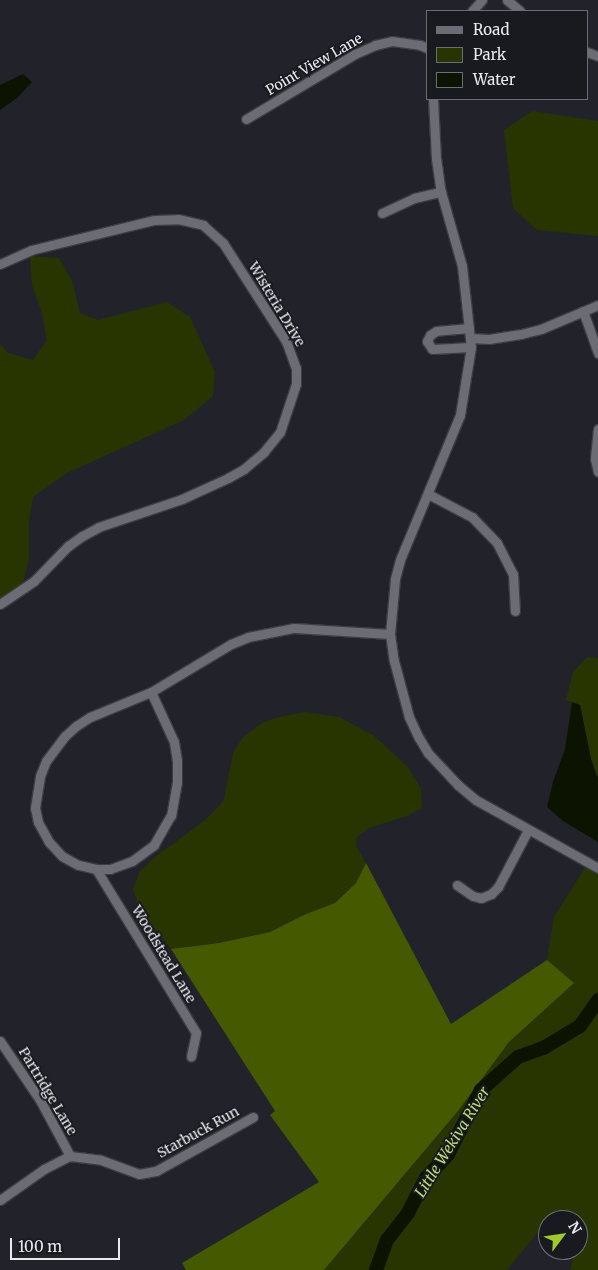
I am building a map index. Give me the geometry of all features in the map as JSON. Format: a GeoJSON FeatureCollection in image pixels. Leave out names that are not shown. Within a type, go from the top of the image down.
{"type":"FeatureCollection","features":[{"type":"Feature","properties":{"kind":"street"},"geometry":{"type":"LineString","coordinates":[[473,10],[482,0]]}},
{"type":"Feature","properties":{"kind":"street"},"geometry":{"type":"LineString","coordinates":[[508,0],[519,10]]}},
{"type":"Feature","properties":{"kind":"street","name":"Point View Lane"},"geometry":{"type":"LineString","coordinates":[[246,119],[355,54],[375,46],[400,42],[426,48]]}},
{"type":"Feature","properties":{"kind":"street"},"geometry":{"type":"LineString","coordinates":[[433,100],[433,129],[441,192],[462,266],[470,343],[460,416],[395,579],[390,634],[394,661],[409,717],[428,752],[458,785],[476,800],[598,868]]}},
{"type":"Feature","properties":{"kind":"street"},"geometry":{"type":"LineString","coordinates":[[382,213],[414,198],[441,192]]}},
{"type":"Feature","properties":{"kind":"street","name":"Wisteria Drive"},"geometry":{"type":"LineString","coordinates":[[0,264],[31,250],[98,236],[154,220],[178,219],[203,225],[223,243],[286,341],[296,368],[296,384],[280,432],[264,452],[244,469],[182,499],[99,528],[82,536],[68,546],[34,581],[0,604]]}},
{"type":"Feature","properties":{"kind":"street"},"geometry":{"type":"LineString","coordinates":[[469,328],[436,331],[427,341],[432,349],[521,334],[541,329],[598,305]]}},
{"type":"Feature","properties":{"kind":"street"},"geometry":{"type":"LineString","coordinates":[[583,311],[598,353]]}},
{"type":"Feature","properties":{"kind":"street"},"geometry":{"type":"LineString","coordinates":[[598,429],[595,459],[598,472]]}},
{"type":"Feature","properties":{"kind":"street"},"geometry":{"type":"LineString","coordinates":[[428,494],[472,517],[497,543],[513,574],[515,611]]}},
{"type":"Feature","properties":{"kind":"street"},"geometry":{"type":"LineString","coordinates":[[150,692],[174,742],[177,782],[170,815],[154,845],[144,855],[119,867],[96,869],[78,865],[62,856],[42,832],[35,808],[40,776],[54,749],[76,726],[90,717],[150,692],[230,644],[248,637],[294,628],[390,634]]}},
{"type":"Feature","properties":{"kind":"street"},"geometry":{"type":"LineString","coordinates":[[457,885],[473,896],[481,898],[491,894],[498,887],[528,830]]}},
{"type":"Feature","properties":{"kind":"street","name":"Woodstead Lane"},"geometry":{"type":"LineString","coordinates":[[96,869],[196,1033],[192,1056]]}},
{"type":"Feature","properties":{"kind":"street","name":"Partridge Lane"},"geometry":{"type":"LineString","coordinates":[[0,1040],[40,1100],[70,1156]]}},
{"type":"Feature","properties":{"kind":"street","name":"Starbuck Run"},"geometry":{"type":"LineString","coordinates":[[70,1156],[101,1160],[139,1174],[156,1171],[253,1117]]}},
{"type":"Feature","properties":{"kind":"street"},"geometry":{"type":"LineString","coordinates":[[0,1200],[44,1169],[70,1156]]}},
{"type":"Feature","properties":{"kind":"green space"},"geometry":{"type":"Polygon","coordinates":[[[532,111],[598,121],[598,236],[537,230],[513,208],[504,130],[532,111]]]}},
{"type":"Feature","properties":{"kind":"green space"},"geometry":{"type":"Polygon","coordinates":[[[30,256],[59,258],[72,280],[80,313],[98,320],[167,302],[190,317],[215,372],[213,396],[184,420],[67,473],[33,497],[29,520],[29,559],[22,586],[0,608],[0,344],[8,353],[33,360],[47,340],[42,313],[32,285],[30,256]]]}},
{"type":"Feature","properties":{"kind":"green space"},"geometry":{"type":"Polygon","coordinates":[[[587,657],[598,658],[598,779],[591,759],[580,705],[566,700],[573,672],[587,657]]]}},
{"type":"Feature","properties":{"kind":"green space"},"geometry":{"type":"Polygon","coordinates":[[[305,712],[339,717],[373,735],[408,767],[421,789],[422,808],[409,815],[369,828],[357,837],[356,846],[366,863],[356,883],[335,903],[306,914],[270,932],[219,943],[171,949],[144,915],[137,901],[133,889],[139,873],[155,857],[204,821],[221,804],[224,799],[233,753],[243,737],[262,723],[275,718],[305,712]]]}},
{"type":"Feature","properties":{"kind":"green space"},"geometry":{"type":"Polygon","coordinates":[[[366,863],[451,1024],[547,960],[574,983],[509,1042],[458,1111],[324,1270],[186,1270],[182,1263],[319,1182],[270,1115],[275,1111],[171,949],[219,943],[270,932],[306,914],[335,903],[356,883],[366,863]]]}},
{"type":"Feature","properties":{"kind":"green space"},"geometry":{"type":"Polygon","coordinates":[[[586,866],[598,873],[598,1270],[570,1270],[572,1260],[588,1260],[588,1210],[538,1210],[538,1232],[507,1270],[324,1270],[458,1111],[509,1042],[573,983],[547,960],[554,917],[586,866]]]}},
{"type":"Feature","properties":{"kind":"water"},"geometry":{"type":"Polygon","coordinates":[[[23,74],[32,82],[17,98],[0,110],[0,85],[23,74]]]}},
{"type":"Feature","properties":{"kind":"water"},"geometry":{"type":"Polygon","coordinates":[[[572,702],[580,705],[591,759],[598,779],[598,842],[563,821],[547,807],[553,782],[565,749],[572,702]]]}},
{"type":"Feature","properties":{"kind":"waterway","name":"Little Wekiva River"},"geometry":{"type":"LineString","coordinates":[[376,1270],[387,1240],[408,1213],[426,1178],[448,1154],[481,1090],[518,1057],[545,1047],[580,1026],[598,1000]]}}]}
